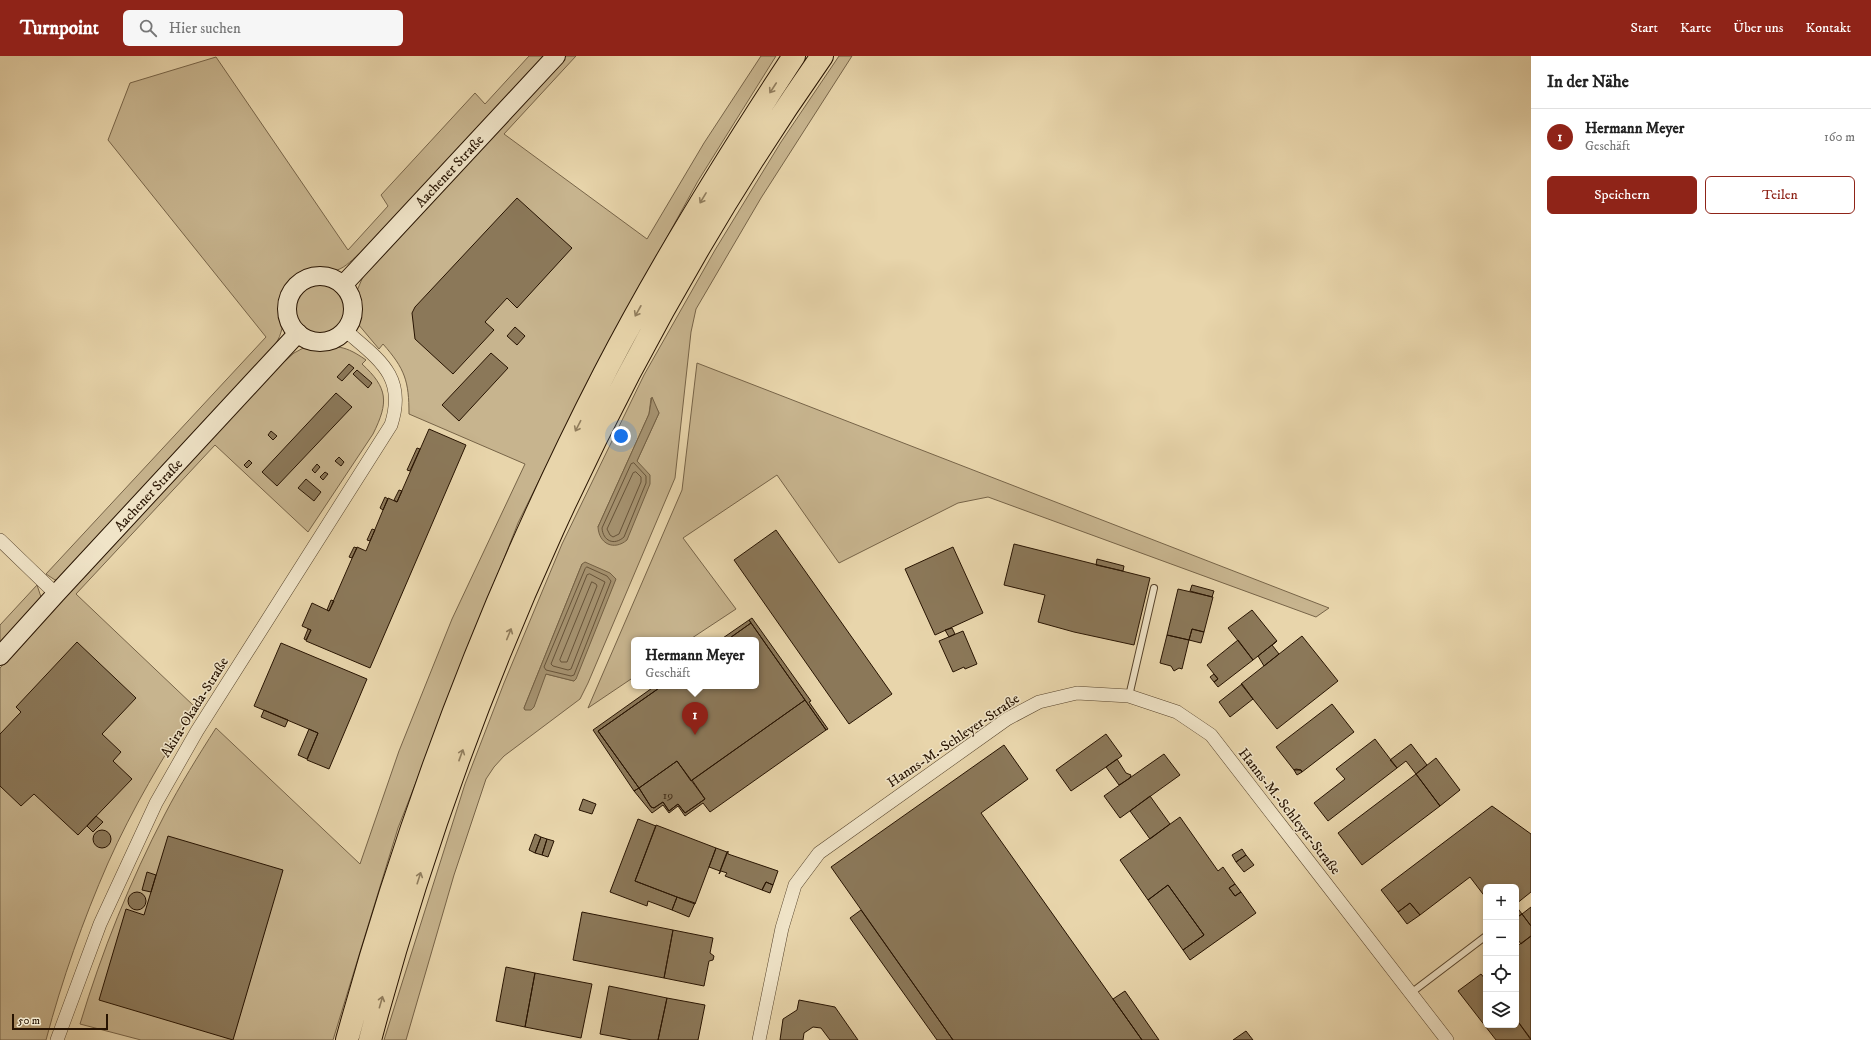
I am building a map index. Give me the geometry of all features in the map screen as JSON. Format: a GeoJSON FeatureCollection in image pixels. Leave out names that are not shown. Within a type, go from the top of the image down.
{"type":"FeatureCollection","features":[{"type":"Feature","properties":{"kind":"highway"},"geometry":{"type":"LineString","coordinates":[[347,1040],[376,940],[434,764],[490,621],[534,519],[601,380],[653,284],[712,183],[794,56]]}},
{"type":"Feature","properties":{"kind":"highway"},"geometry":{"type":"LineString","coordinates":[[370,1040],[409,910],[453,777],[492,676],[551,534],[619,394],[673,294],[748,167],[822,56]]}},
{"type":"Feature","properties":{"kind":"street","name":"Aachener Straße"},"geometry":{"type":"LineString","coordinates":[[343,285],[556,56]]}},
{"type":"Feature","properties":{"kind":"street"},"geometry":{"type":"LineString","coordinates":[[322,276],[333,279],[343,285],[349,293],[352,302],[351,317],[345,330],[337,337],[327,341],[306,339],[298,333],[291,324],[287,313],[288,301],[296,287],[310,277],[322,276]]}},
{"type":"Feature","properties":{"kind":"street","name":"Akira-Okada-Straße"},"geometry":{"type":"LineString","coordinates":[[58,1040],[100,924],[156,803],[197,731],[391,425],[396,410],[395,385],[391,374],[383,363],[345,330]]}},
{"type":"Feature","properties":{"kind":"street","name":"Aachener Straße"},"geometry":{"type":"LineString","coordinates":[[0,656],[298,333]]}},
{"type":"Feature","properties":{"kind":"street"},"geometry":{"type":"LineString","coordinates":[[0,540],[56,594]]}},
{"type":"Feature","properties":{"kind":"street","name":"Hanns-M.-Schleyer-Straße"},"geometry":{"type":"LineString","coordinates":[[759,1040],[782,928],[795,885],[819,853],[1007,719],[1039,702],[1077,693],[1129,696],[1178,712],[1211,735],[1447,1040]]}},
{"type":"Feature","properties":{"kind":"lane"},"geometry":{"type":"LineString","coordinates":[[1129,696],[1154,588]]}},
{"type":"Feature","properties":{"kind":"lane"},"geometry":{"type":"LineString","coordinates":[[1411,994],[1483,938]]}},
{"type":"Feature","properties":{"kind":"shaded area"},"geometry":{"type":"Polygon","coordinates":[[[529,56],[545,56],[361,252],[340,269],[308,272],[289,285],[283,298],[283,325],[280,336],[259,365],[64,578],[55,580],[46,574],[266,337],[108,140],[130,83],[216,57],[348,250],[388,206],[381,195],[475,93],[485,104],[529,56]]]}},
{"type":"Feature","properties":{"kind":"shaded area"},"geometry":{"type":"Polygon","coordinates":[[[565,56],[576,56],[504,134],[647,239],[704,143],[761,56],[776,56],[698,181],[591,376],[518,523],[398,828],[333,1040],[141,1040],[80,1024],[107,943],[140,865],[177,792],[216,728],[360,864],[399,751],[452,619],[525,464],[409,414],[407,384],[401,368],[383,344],[379,349],[358,324],[359,308],[356,293],[365,272],[565,56]]]}},
{"type":"Feature","properties":{"kind":"shaded area"},"geometry":{"type":"Polygon","coordinates":[[[839,56],[852,56],[761,198],[696,309],[691,332],[675,478],[588,683],[580,699],[504,756],[486,779],[454,875],[406,1040],[384,1040],[465,784],[504,683],[562,544],[644,375],[715,250],[781,142],[839,56]],[[651,398],[649,414],[598,527],[637,461],[659,413],[651,398]],[[582,564],[524,708],[525,710],[546,674],[574,681],[582,564]]]}},
{"type":"Feature","properties":{"kind":"shaded area"},"geometry":{"type":"Polygon","coordinates":[[[320,280],[331,282],[344,293],[347,298],[349,309],[347,320],[336,333],[331,336],[320,338],[309,336],[296,325],[293,320],[291,309],[293,298],[304,285],[309,282],[320,280]]]}},
{"type":"Feature","properties":{"kind":"shaded area"},"geometry":{"type":"Polygon","coordinates":[[[307,346],[337,347],[357,354],[366,360],[362,364],[377,381],[383,396],[382,413],[373,434],[308,532],[215,445],[76,594],[195,707],[148,784],[108,863],[74,950],[46,1040],[0,1040],[0,668],[275,370],[294,353],[307,346]]]}},
{"type":"Feature","properties":{"kind":"shaded area"},"geometry":{"type":"Polygon","coordinates":[[[697,363],[1329,608],[1316,617],[988,497],[958,503],[839,563],[777,475],[683,538],[736,609],[694,637],[631,637],[631,679],[588,708],[682,490],[697,363]]]}},
{"type":"Feature","properties":{"kind":"shaded area"},"geometry":{"type":"Polygon","coordinates":[[[37,585],[42,600],[0,646],[0,625],[37,585]]]}},
{"type":"Feature","properties":{"kind":"water"},"geometry":{"type":"Polygon","coordinates":[[[652,397],[659,413],[637,461],[650,475],[650,484],[627,540],[617,545],[608,544],[601,538],[598,527],[649,414],[652,397]]]}},
{"type":"Feature","properties":{"kind":"water"},"geometry":{"type":"Polygon","coordinates":[[[585,562],[610,573],[616,579],[576,679],[574,681],[546,674],[534,707],[531,710],[525,710],[524,708],[582,564],[585,562]]]}},
{"type":"Feature","properties":{"kind":"building"},"geometry":{"type":"Polygon","coordinates":[[[517,198],[572,248],[517,308],[507,298],[485,322],[494,330],[453,374],[415,339],[412,313],[415,307],[517,198]]]}},
{"type":"Feature","properties":{"kind":"building"},"geometry":{"type":"Polygon","coordinates":[[[515,327],[525,336],[517,345],[507,336],[515,327]]]}},
{"type":"Feature","properties":{"kind":"building"},"geometry":{"type":"Polygon","coordinates":[[[491,353],[508,368],[459,421],[442,405],[491,353]]]}},
{"type":"Feature","properties":{"kind":"building"},"geometry":{"type":"Polygon","coordinates":[[[349,364],[354,368],[342,381],[337,377],[349,364]]]}},
{"type":"Feature","properties":{"kind":"building"},"geometry":{"type":"Polygon","coordinates":[[[357,370],[372,383],[368,388],[353,374],[357,370]]]}},
{"type":"Feature","properties":{"kind":"building"},"geometry":{"type":"Polygon","coordinates":[[[336,393],[352,407],[277,486],[262,472],[336,393]]]}},
{"type":"Feature","properties":{"kind":"building"},"geometry":{"type":"Polygon","coordinates":[[[429,429],[466,445],[370,668],[306,641],[311,630],[302,626],[312,603],[329,611],[357,547],[366,551],[388,498],[397,502],[429,429]]]}},
{"type":"Feature","properties":{"kind":"building"},"geometry":{"type":"Polygon","coordinates":[[[271,431],[277,436],[273,440],[268,435],[271,431]]]}},
{"type":"Feature","properties":{"kind":"building"},"geometry":{"type":"Polygon","coordinates":[[[417,448],[420,449],[410,471],[407,470],[417,448]]]}},
{"type":"Feature","properties":{"kind":"building"},"geometry":{"type":"Polygon","coordinates":[[[339,457],[344,462],[341,466],[335,461],[339,457]]]}},
{"type":"Feature","properties":{"kind":"building"},"geometry":{"type":"Polygon","coordinates":[[[249,460],[252,463],[247,468],[244,465],[249,460]]]}},
{"type":"Feature","properties":{"kind":"building"},"geometry":{"type":"Polygon","coordinates":[[[317,464],[320,467],[315,473],[312,470],[317,464]]]}},
{"type":"Feature","properties":{"kind":"building"},"geometry":{"type":"Polygon","coordinates":[[[325,472],[328,474],[323,480],[320,477],[325,472]]]}},
{"type":"Feature","properties":{"kind":"building"},"geometry":{"type":"Polygon","coordinates":[[[306,479],[321,492],[314,501],[298,488],[306,479]]]}},
{"type":"Feature","properties":{"kind":"building"},"geometry":{"type":"Polygon","coordinates":[[[399,490],[402,491],[397,502],[394,500],[399,490]]]}},
{"type":"Feature","properties":{"kind":"building"},"geometry":{"type":"Polygon","coordinates":[[[385,497],[388,499],[383,510],[380,508],[385,497]]]}},
{"type":"Feature","properties":{"kind":"building"},"geometry":{"type":"Polygon","coordinates":[[[372,529],[375,530],[370,541],[367,540],[372,529]]]}},
{"type":"Feature","properties":{"kind":"building"},"geometry":{"type":"Polygon","coordinates":[[[776,530],[892,694],[849,724],[734,560],[776,530]]]}},
{"type":"Feature","properties":{"kind":"building"},"geometry":{"type":"Polygon","coordinates":[[[1014,544],[1150,578],[1134,645],[1074,632],[1038,622],[1045,595],[1004,585],[1014,544]]]}},
{"type":"Feature","properties":{"kind":"building"},"geometry":{"type":"Polygon","coordinates":[[[354,547],[357,548],[352,558],[349,557],[354,547]]]}},
{"type":"Feature","properties":{"kind":"building"},"geometry":{"type":"Polygon","coordinates":[[[953,547],[983,613],[935,635],[905,569],[953,547]]]}},
{"type":"Feature","properties":{"kind":"building"},"geometry":{"type":"Polygon","coordinates":[[[1097,559],[1124,566],[1123,571],[1096,565],[1097,559]]]}},
{"type":"Feature","properties":{"kind":"building"},"geometry":{"type":"Polygon","coordinates":[[[1192,585],[1214,591],[1212,597],[1190,591],[1192,585]]]}},
{"type":"Feature","properties":{"kind":"building"},"geometry":{"type":"Polygon","coordinates":[[[1178,589],[1213,597],[1204,632],[1192,629],[1189,640],[1167,635],[1178,589]]]}},
{"type":"Feature","properties":{"kind":"building"},"geometry":{"type":"Polygon","coordinates":[[[331,600],[334,601],[329,611],[327,610],[331,600]]]}},
{"type":"Feature","properties":{"kind":"building"},"geometry":{"type":"Polygon","coordinates":[[[1252,610],[1277,641],[1253,660],[1228,628],[1252,610]]]}},
{"type":"Feature","properties":{"kind":"building"},"geometry":{"type":"Polygon","coordinates":[[[752,618],[811,701],[809,702],[828,729],[826,730],[749,620],[752,618]]]}},
{"type":"Feature","properties":{"kind":"building"},"geometry":{"type":"Polygon","coordinates":[[[749,620],[751,623],[731,637],[724,637],[749,620]]]}},
{"type":"Feature","properties":{"kind":"building"},"geometry":{"type":"Polygon","coordinates":[[[751,623],[805,700],[691,781],[677,761],[639,788],[598,731],[658,689],[759,689],[759,637],[731,637],[751,623]]]}},
{"type":"Feature","properties":{"kind":"building"},"geometry":{"type":"Polygon","coordinates":[[[952,628],[955,634],[949,637],[945,630],[952,628]]]}},
{"type":"Feature","properties":{"kind":"building"},"geometry":{"type":"Polygon","coordinates":[[[308,629],[311,630],[306,640],[304,639],[308,629]]]}},
{"type":"Feature","properties":{"kind":"building"},"geometry":{"type":"Polygon","coordinates":[[[1192,629],[1204,632],[1201,643],[1189,640],[1192,629]]]}},
{"type":"Feature","properties":{"kind":"building"},"geometry":{"type":"Polygon","coordinates":[[[963,631],[977,664],[965,669],[964,667],[953,672],[939,641],[963,631]]]}},
{"type":"Feature","properties":{"kind":"building"},"geometry":{"type":"Polygon","coordinates":[[[1167,635],[1189,640],[1182,669],[1179,668],[1174,671],[1171,666],[1160,663],[1167,635]]]}},
{"type":"Feature","properties":{"kind":"building"},"geometry":{"type":"Polygon","coordinates":[[[1302,636],[1338,681],[1277,729],[1241,684],[1302,636]]]}},
{"type":"Feature","properties":{"kind":"building"},"geometry":{"type":"Polygon","coordinates":[[[1238,640],[1253,660],[1218,687],[1214,682],[1218,679],[1207,665],[1238,640]]]}},
{"type":"Feature","properties":{"kind":"building"},"geometry":{"type":"Polygon","coordinates":[[[1277,641],[1272,645],[1279,654],[1264,666],[1258,656],[1277,641]]]}},
{"type":"Feature","properties":{"kind":"building"},"geometry":{"type":"Polygon","coordinates":[[[77,642],[136,698],[102,734],[121,752],[113,761],[132,779],[78,835],[34,794],[21,806],[0,786],[0,734],[21,712],[16,707],[77,642]]]}},
{"type":"Feature","properties":{"kind":"building"},"geometry":{"type":"Polygon","coordinates":[[[281,643],[367,679],[329,769],[307,760],[318,733],[254,706],[281,643]]]}},
{"type":"Feature","properties":{"kind":"building"},"geometry":{"type":"Polygon","coordinates":[[[1214,674],[1218,679],[1214,682],[1210,677],[1214,674]]]}},
{"type":"Feature","properties":{"kind":"building"},"geometry":{"type":"Polygon","coordinates":[[[1242,684],[1253,699],[1230,717],[1219,702],[1242,684]]]}},
{"type":"Feature","properties":{"kind":"building"},"geometry":{"type":"Polygon","coordinates":[[[651,689],[658,689],[598,731],[639,788],[634,791],[593,730],[651,689]]]}},
{"type":"Feature","properties":{"kind":"building"},"geometry":{"type":"Polygon","coordinates":[[[805,700],[826,730],[710,812],[703,803],[685,816],[678,806],[669,813],[663,805],[652,813],[634,791],[639,788],[651,807],[654,808],[663,802],[669,811],[678,804],[685,813],[705,799],[692,780],[805,700]]]}},
{"type":"Feature","properties":{"kind":"building"},"geometry":{"type":"Polygon","coordinates":[[[1332,704],[1354,732],[1302,772],[1301,770],[1294,770],[1276,747],[1332,704]]]}},
{"type":"Feature","properties":{"kind":"building"},"geometry":{"type":"Polygon","coordinates":[[[264,710],[288,720],[285,727],[261,717],[264,710]]]}},
{"type":"Feature","properties":{"kind":"building"},"geometry":{"type":"Polygon","coordinates":[[[309,729],[318,733],[307,759],[298,755],[309,729]]]}},
{"type":"Feature","properties":{"kind":"building"},"geometry":{"type":"Polygon","coordinates":[[[1106,734],[1122,756],[1071,791],[1056,770],[1106,734]]]}},
{"type":"Feature","properties":{"kind":"building"},"geometry":{"type":"Polygon","coordinates":[[[1375,739],[1397,768],[1328,821],[1314,803],[1345,779],[1336,769],[1375,739]]]}},
{"type":"Feature","properties":{"kind":"building"},"geometry":{"type":"Polygon","coordinates":[[[1411,744],[1427,765],[1416,774],[1406,761],[1397,768],[1390,760],[1411,744]]]}},
{"type":"Feature","properties":{"kind":"building"},"geometry":{"type":"Polygon","coordinates":[[[1004,745],[1028,779],[981,813],[1142,1040],[953,1040],[831,867],[1004,745]]]}},
{"type":"Feature","properties":{"kind":"building"},"geometry":{"type":"Polygon","coordinates":[[[1164,754],[1180,775],[1120,818],[1104,796],[1164,754]]]}},
{"type":"Feature","properties":{"kind":"building"},"geometry":{"type":"Polygon","coordinates":[[[1436,758],[1460,790],[1440,806],[1416,774],[1436,758]]]}},
{"type":"Feature","properties":{"kind":"building"},"geometry":{"type":"Polygon","coordinates":[[[1117,759],[1126,773],[1131,775],[1130,778],[1119,785],[1106,767],[1117,759]]]}},
{"type":"Feature","properties":{"kind":"building"},"geometry":{"type":"Polygon","coordinates":[[[677,761],[705,799],[685,813],[678,804],[669,811],[663,802],[654,808],[651,807],[639,788],[677,761]]]}},
{"type":"Feature","properties":{"kind":"building"},"geometry":{"type":"Polygon","coordinates":[[[1294,770],[1301,770],[1302,772],[1297,775],[1294,770]]]}},
{"type":"Feature","properties":{"kind":"building"},"geometry":{"type":"Polygon","coordinates":[[[1416,774],[1440,806],[1362,865],[1338,833],[1416,774]]]}},
{"type":"Feature","properties":{"kind":"building"},"geometry":{"type":"Polygon","coordinates":[[[1150,796],[1170,824],[1150,839],[1130,811],[1150,796]]]}},
{"type":"Feature","properties":{"kind":"building"},"geometry":{"type":"Polygon","coordinates":[[[583,799],[596,804],[592,814],[579,810],[583,799]]]}},
{"type":"Feature","properties":{"kind":"building"},"geometry":{"type":"Polygon","coordinates":[[[1492,806],[1531,834],[1531,892],[1519,902],[1519,884],[1483,884],[1483,894],[1470,877],[1420,915],[1410,903],[1398,912],[1381,890],[1492,806]]]}},
{"type":"Feature","properties":{"kind":"building"},"geometry":{"type":"Polygon","coordinates":[[[96,816],[103,822],[93,832],[87,826],[96,816]]]}},
{"type":"Feature","properties":{"kind":"building"},"geometry":{"type":"Polygon","coordinates":[[[1180,817],[1218,871],[1223,867],[1235,884],[1229,888],[1235,896],[1241,892],[1256,913],[1190,960],[1183,950],[1204,935],[1168,885],[1148,900],[1120,860],[1180,817]]]}},
{"type":"Feature","properties":{"kind":"building"},"geometry":{"type":"Polygon","coordinates":[[[638,819],[656,826],[635,881],[677,897],[672,910],[648,901],[647,906],[610,892],[638,819]]]}},
{"type":"Feature","properties":{"kind":"building"},"geometry":{"type":"Polygon","coordinates":[[[656,825],[716,848],[695,904],[635,881],[656,825]]]}},
{"type":"Feature","properties":{"kind":"building"},"geometry":{"type":"Polygon","coordinates":[[[98,830],[106,830],[111,835],[109,846],[106,848],[98,848],[93,843],[93,835],[98,830]]]}},
{"type":"Feature","properties":{"kind":"building"},"geometry":{"type":"Polygon","coordinates":[[[535,834],[541,837],[535,853],[529,850],[535,834]]]}},
{"type":"Feature","properties":{"kind":"building"},"geometry":{"type":"Polygon","coordinates":[[[168,836],[283,870],[233,1040],[99,1000],[126,909],[144,915],[168,836]]]}},
{"type":"Feature","properties":{"kind":"building"},"geometry":{"type":"Polygon","coordinates":[[[541,837],[547,839],[542,855],[535,853],[541,837]]]}},
{"type":"Feature","properties":{"kind":"building"},"geometry":{"type":"Polygon","coordinates":[[[547,839],[554,841],[548,857],[542,855],[547,839]]]}},
{"type":"Feature","properties":{"kind":"building"},"geometry":{"type":"Polygon","coordinates":[[[716,848],[727,852],[720,871],[709,867],[716,848]]]}},
{"type":"Feature","properties":{"kind":"building"},"geometry":{"type":"Polygon","coordinates":[[[1242,849],[1246,855],[1236,862],[1232,855],[1242,849]]]}},
{"type":"Feature","properties":{"kind":"building"},"geometry":{"type":"Polygon","coordinates":[[[728,851],[728,854],[778,871],[773,885],[766,882],[762,890],[725,876],[727,873],[721,871],[719,874],[728,851]]]}},
{"type":"Feature","properties":{"kind":"building"},"geometry":{"type":"Polygon","coordinates":[[[1246,855],[1254,865],[1244,872],[1236,862],[1246,855]]]}},
{"type":"Feature","properties":{"kind":"building"},"geometry":{"type":"Polygon","coordinates":[[[147,872],[156,875],[151,892],[142,890],[147,872]]]}},
{"type":"Feature","properties":{"kind":"building"},"geometry":{"type":"Polygon","coordinates":[[[766,882],[773,885],[770,893],[762,890],[766,882]]]}},
{"type":"Feature","properties":{"kind":"building"},"geometry":{"type":"Polygon","coordinates":[[[1235,884],[1241,892],[1235,896],[1229,888],[1235,884]]]}},
{"type":"Feature","properties":{"kind":"building"},"geometry":{"type":"Polygon","coordinates":[[[1168,885],[1204,935],[1183,950],[1148,900],[1168,885]]]}},
{"type":"Feature","properties":{"kind":"building"},"geometry":{"type":"Polygon","coordinates":[[[137,892],[143,895],[146,901],[143,907],[137,910],[131,907],[128,901],[131,895],[137,892]]]}},
{"type":"Feature","properties":{"kind":"building"},"geometry":{"type":"Polygon","coordinates":[[[677,897],[695,903],[689,917],[672,910],[677,897]]]}},
{"type":"Feature","properties":{"kind":"building"},"geometry":{"type":"Polygon","coordinates":[[[1410,903],[1420,915],[1407,924],[1398,912],[1410,903]]]}},
{"type":"Feature","properties":{"kind":"building"},"geometry":{"type":"Polygon","coordinates":[[[1531,907],[1531,926],[1522,914],[1531,907]]]}},
{"type":"Feature","properties":{"kind":"building"},"geometry":{"type":"Polygon","coordinates":[[[861,910],[953,1040],[937,1040],[850,918],[861,910]]]}},
{"type":"Feature","properties":{"kind":"building"},"geometry":{"type":"Polygon","coordinates":[[[582,912],[673,930],[664,978],[573,960],[582,912]]]}},
{"type":"Feature","properties":{"kind":"building"},"geometry":{"type":"Polygon","coordinates":[[[1522,914],[1531,926],[1531,936],[1521,944],[1519,941],[1519,916],[1522,914]]]}},
{"type":"Feature","properties":{"kind":"building"},"geometry":{"type":"Polygon","coordinates":[[[673,930],[713,938],[710,953],[714,956],[713,960],[709,961],[704,986],[664,978],[673,930]]]}},
{"type":"Feature","properties":{"kind":"building"},"geometry":{"type":"Polygon","coordinates":[[[1531,936],[1531,1039],[1519,1023],[1519,945],[1531,936]]]}},
{"type":"Feature","properties":{"kind":"building"},"geometry":{"type":"Polygon","coordinates":[[[506,967],[535,973],[525,1027],[496,1021],[506,967]]]}},
{"type":"Feature","properties":{"kind":"building"},"geometry":{"type":"Polygon","coordinates":[[[535,973],[592,984],[581,1038],[525,1027],[535,973]]]}},
{"type":"Feature","properties":{"kind":"building"},"geometry":{"type":"Polygon","coordinates":[[[1481,974],[1483,976],[1483,1023],[1458,991],[1481,974]]]}},
{"type":"Feature","properties":{"kind":"building"},"geometry":{"type":"Polygon","coordinates":[[[609,986],[667,998],[658,1040],[632,1040],[600,1034],[609,986]]]}},
{"type":"Feature","properties":{"kind":"building"},"geometry":{"type":"Polygon","coordinates":[[[1125,991],[1159,1040],[1142,1040],[1113,999],[1125,991]]]}},
{"type":"Feature","properties":{"kind":"building"},"geometry":{"type":"Polygon","coordinates":[[[667,998],[705,1005],[698,1040],[658,1040],[667,998]]]}},
{"type":"Feature","properties":{"kind":"building"},"geometry":{"type":"Polygon","coordinates":[[[799,1000],[835,1007],[858,1040],[830,1040],[821,1028],[813,1027],[804,1033],[803,1040],[780,1040],[783,1019],[797,1010],[799,1000]]]}},
{"type":"Feature","properties":{"kind":"building"},"geometry":{"type":"Polygon","coordinates":[[[1519,1023],[1531,1040],[1496,1040],[1487,1028],[1519,1028],[1519,1023]]]}},
{"type":"Feature","properties":{"kind":"building"},"geometry":{"type":"Polygon","coordinates":[[[1246,1031],[1253,1040],[1233,1040],[1246,1031]]]}},
{"type":"Feature","properties":{"kind":"place","name":"Hermann Meyer"},"geometry":{"type":"Point","coordinates":[695,735]}}]}
